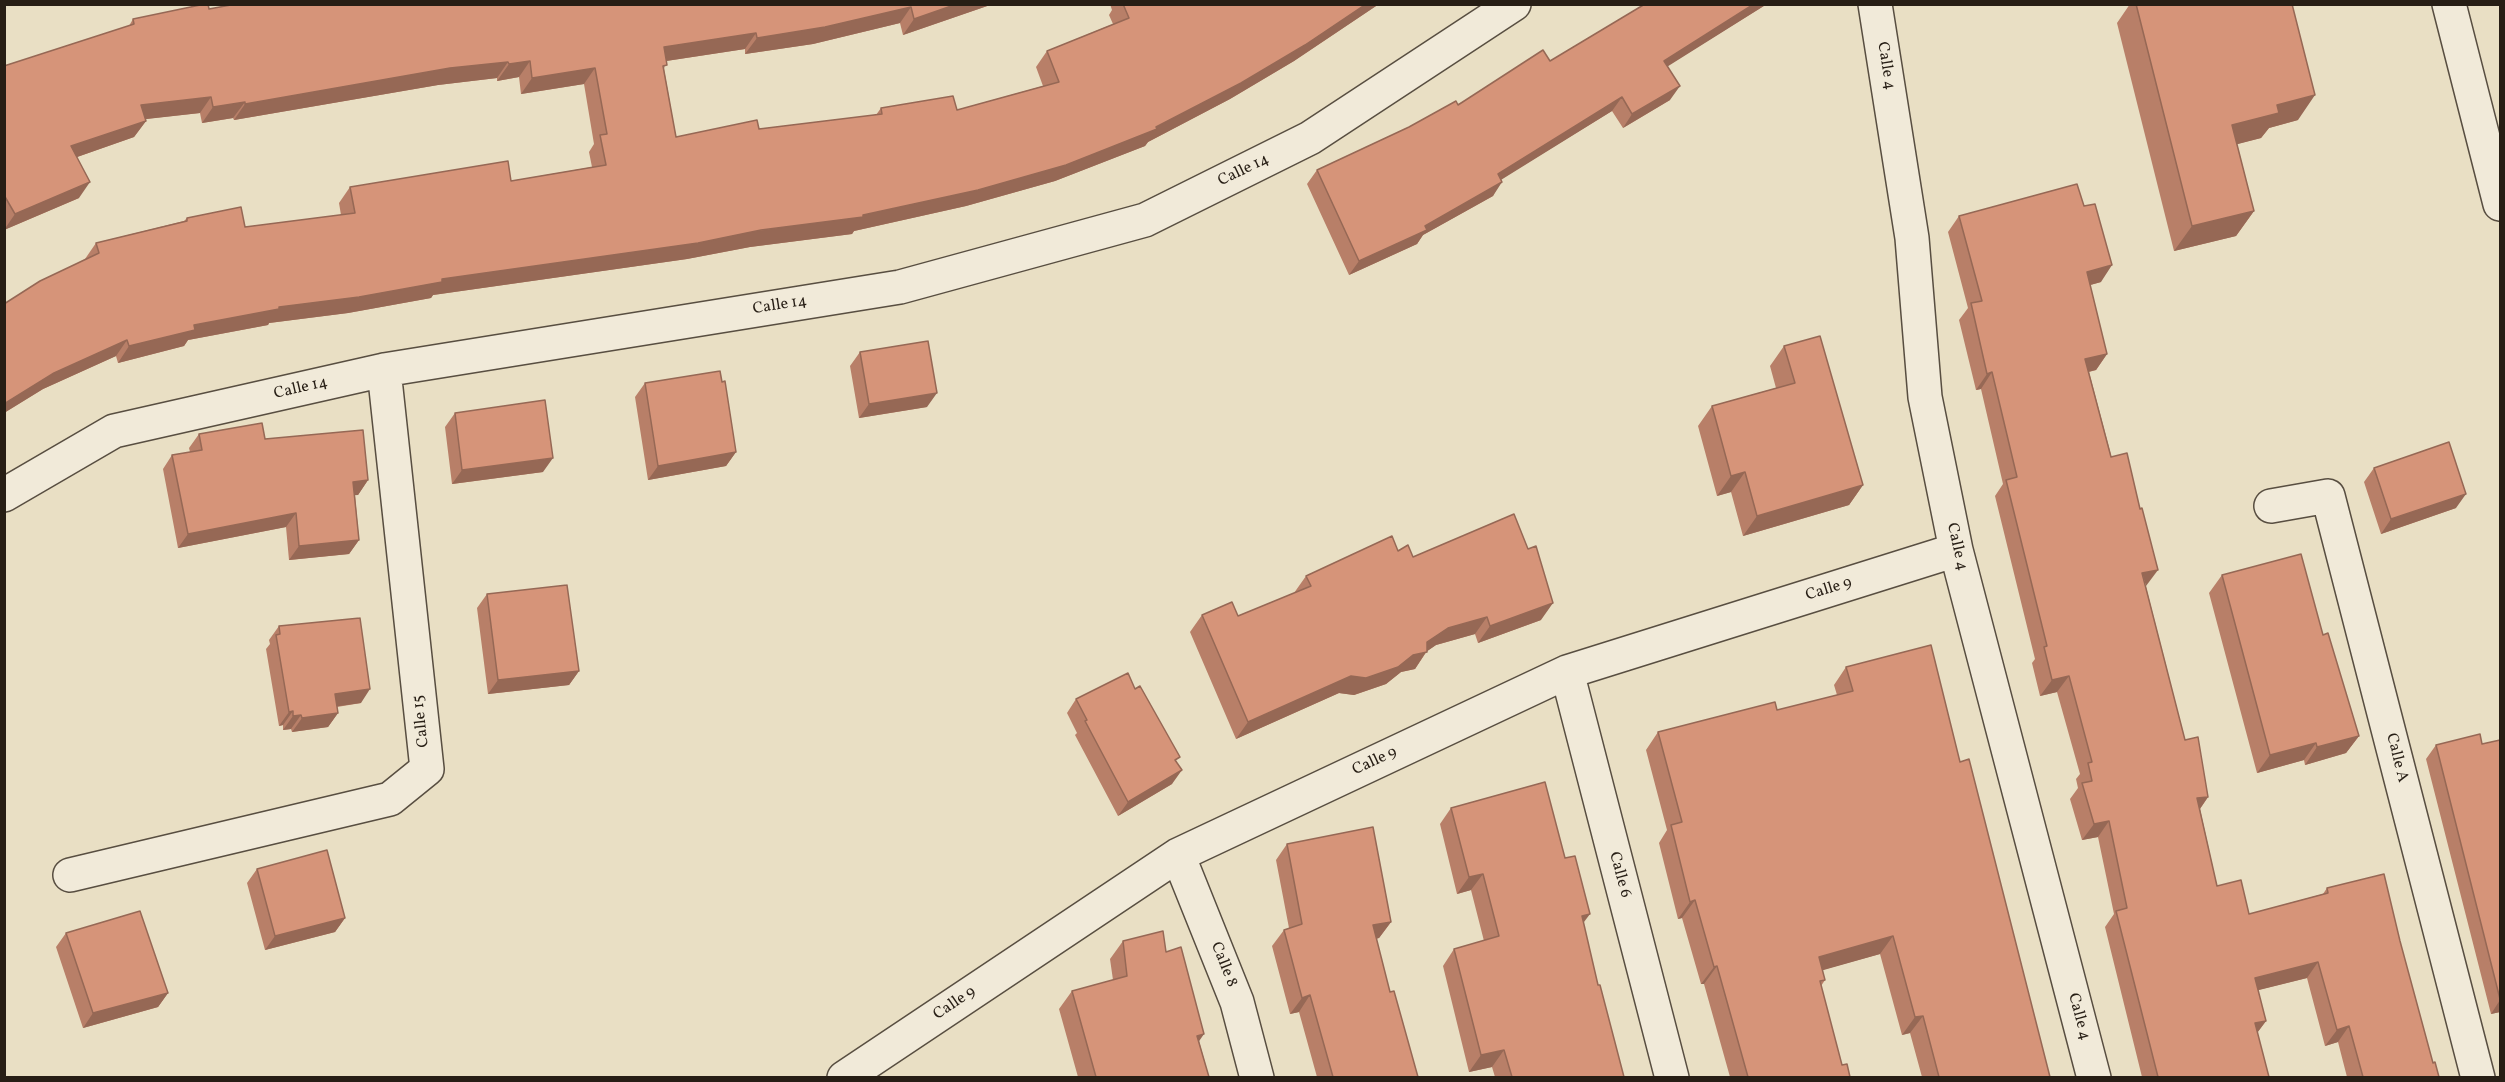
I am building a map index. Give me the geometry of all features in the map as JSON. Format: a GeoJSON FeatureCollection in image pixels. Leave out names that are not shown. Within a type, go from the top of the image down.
{"type":"FeatureCollection","features":[{"type":"Feature","properties":{"kind":"street","name":"Calle 14"},"geometry":{"type":"LineString","coordinates":[[4,495],[114,431],[384,370],[900,287],[1145,220],[1310,138],[1514,4]]}},
{"type":"Feature","properties":{"kind":"street","name":"Calle 4"},"geometry":{"type":"LineString","coordinates":[[1875,4],[1912,238],[1925,397],[1956,550],[2094,1077]]}},
{"type":"Feature","properties":{"kind":"street"},"geometry":{"type":"LineString","coordinates":[[2449,4],[2500,204]]}},
{"type":"Feature","properties":{"kind":"street","name":"Calle 15"},"geometry":{"type":"LineString","coordinates":[[70,875],[390,799],[427,769],[384,370]]}},
{"type":"Feature","properties":{"kind":"street","name":"Calle A"},"geometry":{"type":"LineString","coordinates":[[2271,506],[2328,496],[2478,1077]]}},
{"type":"Feature","properties":{"kind":"street","name":"Calle 9"},"geometry":{"type":"LineString","coordinates":[[844,1077],[1178,855],[1567,672],[1956,550]]}},
{"type":"Feature","properties":{"kind":"street","name":"Calle 6"},"geometry":{"type":"LineString","coordinates":[[1567,672],[1672,1077]]}},
{"type":"Feature","properties":{"kind":"street","name":"Calle 8"},"geometry":{"type":"LineString","coordinates":[[1178,855],[1238,1002],[1257,1077]]}},
{"type":"Feature","properties":{"kind":"building"},"geometry":{"type":"Polygon","coordinates":[[[208,4],[209,9],[236,4],[957,4],[914,19],[911,7],[825,27],[757,38],[756,33],[664,47],[667,65],[663,66],[676,137],[757,120],[759,129],[882,114],[881,108],[953,96],[957,110],[1059,82],[1047,51],[1129,18],[1123,4],[1366,4],[1305,45],[1241,83],[1156,127],[1157,129],[1066,165],[978,190],[863,215],[863,217],[761,230],[698,243],[442,279],[442,282],[359,297],[279,307],[279,309],[194,325],[195,330],[129,346],[127,340],[54,373],[4,404],[4,304],[40,281],[99,253],[96,243],[187,221],[187,218],[241,207],[245,227],[355,213],[350,187],[508,161],[511,181],[606,165],[600,135],[607,134],[595,68],[532,78],[530,61],[509,64],[508,62],[450,68],[245,104],[245,102],[213,107],[211,97],[141,105],[146,121],[71,146],[90,182],[15,214],[4,195],[4,66],[134,24],[133,19],[208,4]]]}},
{"type":"Feature","properties":{"kind":"building"},"geometry":{"type":"Polygon","coordinates":[[[1645,4],[1754,4],[1664,61],[1680,86],[1632,114],[1622,97],[1498,174],[1502,182],[1425,226],[1427,230],[1359,261],[1317,170],[1409,127],[1456,101],[1458,105],[1543,50],[1550,61],[1645,4]]]}},
{"type":"Feature","properties":{"kind":"building"},"geometry":{"type":"Polygon","coordinates":[[[2136,4],[2292,4],[2315,95],[2277,105],[2279,113],[2232,125],[2254,211],[2192,226],[2136,4]]]}},
{"type":"Feature","properties":{"kind":"building"},"geometry":{"type":"Polygon","coordinates":[[[2077,184],[2084,206],[2095,204],[2112,265],[2087,272],[2107,354],[2085,359],[2111,457],[2127,453],[2158,570],[2142,573],[2185,740],[2198,737],[2208,797],[2197,798],[2217,886],[2241,880],[2249,914],[2328,893],[2327,888],[2384,874],[2433,1063],[2435,1062],[2439,1077],[2363,1077],[2349,1026],[2337,1030],[2318,962],[2255,978],[2266,1021],[2255,1023],[2269,1077],[2158,1077],[2116,911],[2127,908],[2109,821],[2094,824],[2082,783],[2092,781],[2088,763],[2092,762],[2069,676],[2052,680],[2044,647],[2047,646],[2006,480],[2017,477],[1992,372],[1987,374],[1971,303],[1982,301],[1959,216],[2077,184]]]}},
{"type":"Feature","properties":{"kind":"building"},"geometry":{"type":"Polygon","coordinates":[[[1820,336],[1863,485],[1757,516],[1745,472],[1731,476],[1712,406],[1795,383],[1784,346],[1820,336]]]}},
{"type":"Feature","properties":{"kind":"building"},"geometry":{"type":"Polygon","coordinates":[[[928,341],[937,393],[869,404],[860,352],[928,341]]]}},
{"type":"Feature","properties":{"kind":"building"},"geometry":{"type":"Polygon","coordinates":[[[720,371],[722,382],[725,381],[736,452],[658,466],[645,383],[720,371]]]}},
{"type":"Feature","properties":{"kind":"building"},"geometry":{"type":"Polygon","coordinates":[[[545,400],[553,458],[462,470],[455,413],[545,400]]]}},
{"type":"Feature","properties":{"kind":"building"},"geometry":{"type":"Polygon","coordinates":[[[262,423],[265,439],[363,430],[368,480],[353,482],[359,540],[299,546],[296,513],[188,534],[172,455],[202,450],[199,434],[262,423]]]}},
{"type":"Feature","properties":{"kind":"building"},"geometry":{"type":"Polygon","coordinates":[[[2449,442],[2466,494],[2391,519],[2374,468],[2449,442]]]}},
{"type":"Feature","properties":{"kind":"building"},"geometry":{"type":"Polygon","coordinates":[[[1514,514],[1528,549],[1536,546],[1553,603],[1490,626],[1487,617],[1448,628],[1427,642],[1427,652],[1413,655],[1398,667],[1366,678],[1351,676],[1248,722],[1202,615],[1232,602],[1238,616],[1311,586],[1306,576],[1392,536],[1398,551],[1408,545],[1413,557],[1514,514]]]}},
{"type":"Feature","properties":{"kind":"building"},"geometry":{"type":"Polygon","coordinates":[[[2301,554],[2323,635],[2328,633],[2359,736],[2317,747],[2316,743],[2270,755],[2222,575],[2301,554]]]}},
{"type":"Feature","properties":{"kind":"building"},"geometry":{"type":"Polygon","coordinates":[[[567,585],[579,671],[498,680],[487,594],[567,585]]]}},
{"type":"Feature","properties":{"kind":"building"},"geometry":{"type":"Polygon","coordinates":[[[360,618],[370,689],[335,694],[338,713],[302,718],[301,715],[293,716],[293,711],[289,712],[276,635],[280,634],[279,626],[360,618]]]}},
{"type":"Feature","properties":{"kind":"building"},"geometry":{"type":"Polygon","coordinates":[[[1931,645],[1960,762],[1969,759],[2050,1077],[1939,1077],[1923,1016],[1915,1017],[1893,936],[1819,957],[1825,980],[1820,981],[1842,1065],[1847,1064],[1850,1077],[1748,1077],[1717,966],[1714,967],[1695,900],[1690,902],[1671,825],[1682,822],[1658,732],[1775,702],[1777,710],[1853,691],[1846,667],[1931,645]]]}},
{"type":"Feature","properties":{"kind":"building"},"geometry":{"type":"Polygon","coordinates":[[[1128,673],[1135,689],[1140,686],[1180,757],[1175,760],[1182,770],[1128,802],[1085,721],[1087,720],[1076,699],[1128,673]]]}},
{"type":"Feature","properties":{"kind":"building"},"geometry":{"type":"Polygon","coordinates":[[[2480,734],[2482,744],[2500,740],[2500,999],[2436,745],[2480,734]]]}},
{"type":"Feature","properties":{"kind":"building"},"geometry":{"type":"Polygon","coordinates":[[[1545,782],[1565,858],[1575,856],[1590,914],[1582,916],[1598,985],[1600,985],[1624,1077],[1512,1077],[1504,1050],[1481,1055],[1454,949],[1499,936],[1483,874],[1469,877],[1451,808],[1545,782]]]}},
{"type":"Feature","properties":{"kind":"building"},"geometry":{"type":"Polygon","coordinates":[[[1373,827],[1391,922],[1373,925],[1390,992],[1394,991],[1418,1077],[1333,1077],[1310,995],[1302,998],[1284,930],[1302,924],[1287,844],[1373,827]]]}},
{"type":"Feature","properties":{"kind":"building"},"geometry":{"type":"Polygon","coordinates":[[[327,850],[345,918],[275,936],[257,869],[327,850]]]}},
{"type":"Feature","properties":{"kind":"building"},"geometry":{"type":"Polygon","coordinates":[[[140,911],[168,993],[93,1013],[66,933],[140,911]]]}},
{"type":"Feature","properties":{"kind":"building"},"geometry":{"type":"Polygon","coordinates":[[[1163,931],[1166,952],[1181,947],[1204,1034],[1197,1036],[1209,1077],[1096,1077],[1072,991],[1127,976],[1123,941],[1163,931]]]}}]}
